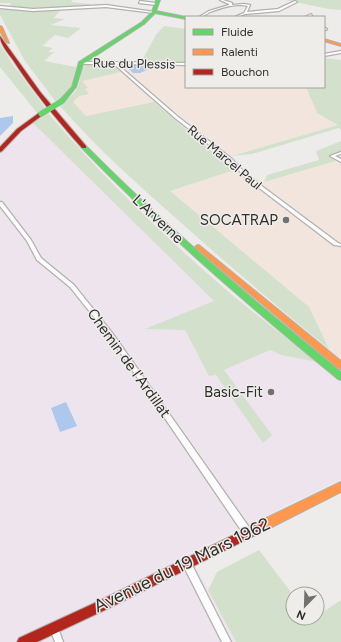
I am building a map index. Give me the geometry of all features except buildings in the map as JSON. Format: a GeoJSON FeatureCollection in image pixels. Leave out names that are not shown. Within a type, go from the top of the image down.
{"type":"FeatureCollection","features":[{"type":"Feature","properties":{"kind":"main road"},"geometry":{"type":"LineString","coordinates":[[2,145],[24,126],[72,93],[76,86],[78,69],[81,63],[143,23],[156,6],[171,16],[185,18]]}},
{"type":"Feature","properties":{"kind":"main road","name":"L'Arverne"},"geometry":{"type":"LineString","coordinates":[[0,27],[21,62],[44,92],[108,163],[198,247],[341,366]]}},
{"type":"Feature","properties":{"kind":"main road","name":"L'Arverne"},"geometry":{"type":"LineString","coordinates":[[0,37],[16,64],[52,111],[123,187],[235,289],[341,377]]}},
{"type":"Feature","properties":{"kind":"main road"},"geometry":{"type":"LineString","coordinates":[[325,40],[341,45]]}},
{"type":"Feature","properties":{"kind":"main road","name":"Avenue du 19 Mars 1962"},"geometry":{"type":"LineString","coordinates":[[23,642],[187,564],[341,487]]}},
{"type":"Feature","properties":{"kind":"street"},"geometry":{"type":"LineString","coordinates":[[91,6],[94,0]]}},
{"type":"Feature","properties":{"kind":"street"},"geometry":{"type":"LineString","coordinates":[[221,0],[231,4],[230,6]]}},
{"type":"Feature","properties":{"kind":"street"},"geometry":{"type":"LineString","coordinates":[[140,2],[156,6]]}},
{"type":"Feature","properties":{"kind":"street"},"geometry":{"type":"LineString","coordinates":[[239,16],[264,11],[279,10],[296,2]]}},
{"type":"Feature","properties":{"kind":"street"},"geometry":{"type":"LineString","coordinates":[[202,16],[230,6],[245,5],[248,6],[245,14]]}},
{"type":"Feature","properties":{"kind":"street"},"geometry":{"type":"LineString","coordinates":[[0,7],[33,10],[91,6],[156,6]]}},
{"type":"Feature","properties":{"kind":"street"},"geometry":{"type":"LineString","coordinates":[[263,16],[264,11]]}},
{"type":"Feature","properties":{"kind":"street"},"geometry":{"type":"LineString","coordinates":[[325,55],[341,52]]}},
{"type":"Feature","properties":{"kind":"street","name":"Rue du Plessis"},"geometry":{"type":"LineString","coordinates":[[81,63],[113,62],[185,64]]}},
{"type":"Feature","properties":{"kind":"street","name":"Rue Marcel Paul"},"geometry":{"type":"LineString","coordinates":[[113,62],[176,117],[231,160],[246,176],[336,244],[341,245]]}},
{"type":"Feature","properties":{"kind":"street"},"geometry":{"type":"LineString","coordinates":[[341,153],[332,156],[341,161]]}},
{"type":"Feature","properties":{"kind":"street","name":"Chemin de l'Ardillat"},"geometry":{"type":"LineString","coordinates":[[0,203],[29,241],[39,259],[72,286],[111,335],[248,533]]}},
{"type":"Feature","properties":{"kind":"street"},"geometry":{"type":"LineString","coordinates":[[187,564],[227,642]]}},
{"type":"Feature","properties":{"kind":"street"},"geometry":{"type":"LineString","coordinates":[[54,628],[59,642]]}},
{"type":"Feature","properties":{"kind":"shaded area"},"geometry":{"type":"Polygon","coordinates":[[[119,63],[185,65],[185,88],[306,88],[317,113],[338,125],[232,156],[167,105],[119,63]]]}},
{"type":"Feature","properties":{"kind":"shaded area"},"geometry":{"type":"Polygon","coordinates":[[[121,72],[154,102],[86,116],[73,102],[84,89],[87,88],[82,81],[121,72]]]}},
{"type":"Feature","properties":{"kind":"shaded area"},"geometry":{"type":"Polygon","coordinates":[[[33,123],[270,350],[281,355],[317,362],[341,382],[341,479],[189,553],[236,642],[0,642],[0,154],[33,123]]]}},
{"type":"Feature","properties":{"kind":"shaded area"},"geometry":{"type":"Polygon","coordinates":[[[341,160],[341,359],[329,349],[309,307],[169,191],[234,170],[264,182],[341,160]]]}},
{"type":"Feature","properties":{"kind":"green space"},"geometry":{"type":"Polygon","coordinates":[[[0,0],[73,0],[71,2],[90,5],[37,9],[12,7],[10,3],[0,3],[0,0]]]}},
{"type":"Feature","properties":{"kind":"green space"},"geometry":{"type":"Polygon","coordinates":[[[285,0],[341,0],[341,10],[329,9],[285,0]]]}},
{"type":"Feature","properties":{"kind":"green space"},"geometry":{"type":"Polygon","coordinates":[[[0,8],[27,11],[61,9],[54,18],[65,19],[51,25],[81,28],[68,38],[55,35],[42,46],[53,48],[48,52],[54,52],[44,61],[76,67],[70,92],[56,102],[25,61],[0,15],[0,8]]]}},
{"type":"Feature","properties":{"kind":"green space"},"geometry":{"type":"Polygon","coordinates":[[[164,26],[185,29],[185,62],[141,62],[156,35],[164,26]]]}},
{"type":"Feature","properties":{"kind":"green space"},"geometry":{"type":"Polygon","coordinates":[[[0,44],[11,62],[46,109],[38,114],[0,67],[0,44]]]}},
{"type":"Feature","properties":{"kind":"green space"},"geometry":{"type":"Polygon","coordinates":[[[325,58],[341,60],[341,130],[339,128],[252,154],[232,156],[338,125],[317,113],[306,88],[325,88],[325,58]]]}},
{"type":"Feature","properties":{"kind":"green space"},"geometry":{"type":"Polygon","coordinates":[[[86,65],[112,65],[121,72],[82,81],[88,88],[85,89],[89,94],[79,96],[73,102],[86,116],[154,102],[234,170],[170,191],[309,307],[329,349],[235,270],[117,165],[59,105],[70,97],[76,90],[82,68],[86,65]]]}},
{"type":"Feature","properties":{"kind":"green space"},"geometry":{"type":"Polygon","coordinates":[[[48,113],[113,184],[183,251],[231,294],[317,362],[281,355],[270,350],[224,370],[272,435],[263,443],[216,375],[209,376],[185,330],[145,329],[214,301],[33,123],[48,113]]]}},
{"type":"Feature","properties":{"kind":"green space"},"geometry":{"type":"Polygon","coordinates":[[[341,141],[341,153],[333,156],[336,161],[264,182],[267,175],[319,160],[316,151],[341,141]]]}},
{"type":"Feature","properties":{"kind":"green space"},"geometry":{"type":"Polygon","coordinates":[[[259,550],[286,586],[285,626],[325,626],[325,611],[341,600],[341,642],[236,642],[208,590],[217,572],[259,550]]]}},
{"type":"Feature","properties":{"kind":"water"},"geometry":{"type":"Polygon","coordinates":[[[132,64],[150,66],[151,68],[140,73],[133,73],[126,66],[132,64]]]}},
{"type":"Feature","properties":{"kind":"water"},"geometry":{"type":"Polygon","coordinates":[[[13,116],[13,123],[0,136],[0,118],[13,116]]]}},
{"type":"Feature","properties":{"kind":"water"},"geometry":{"type":"Polygon","coordinates":[[[66,402],[77,426],[60,432],[51,408],[66,402]]]}},
{"type":"Feature","properties":{"kind":"traffic: fast"},"geometry":{"type":"LineString","coordinates":[[154,12],[158,0]]}},
{"type":"Feature","properties":{"kind":"traffic: fast"},"geometry":{"type":"LineString","coordinates":[[154,12],[185,18]]}},
{"type":"Feature","properties":{"kind":"traffic: fast"},"geometry":{"type":"LineString","coordinates":[[62,101],[74,87],[81,63],[143,23],[154,12]]}},
{"type":"Feature","properties":{"kind":"traffic: fast"},"geometry":{"type":"LineString","coordinates":[[41,114],[62,101]]}},
{"type":"Feature","properties":{"kind":"traffic: fast"},"geometry":{"type":"LineString","coordinates":[[84,147],[145,208],[209,266],[341,377]]}},
{"type":"Feature","properties":{"kind":"traffic: slow"},"geometry":{"type":"LineString","coordinates":[[0,27],[8,42]]}},
{"type":"Feature","properties":{"kind":"traffic: slow"},"geometry":{"type":"LineString","coordinates":[[325,40],[341,45]]}},
{"type":"Feature","properties":{"kind":"traffic: slow"},"geometry":{"type":"LineString","coordinates":[[198,247],[341,366]]}},
{"type":"Feature","properties":{"kind":"traffic: slow"},"geometry":{"type":"LineString","coordinates":[[262,526],[341,487]]}},
{"type":"Feature","properties":{"kind":"traffic: jam"},"geometry":{"type":"LineString","coordinates":[[0,37],[39,94],[84,147]]}},
{"type":"Feature","properties":{"kind":"traffic: jam"},"geometry":{"type":"LineString","coordinates":[[0,150],[19,130],[41,114]]}},
{"type":"Feature","properties":{"kind":"traffic: jam"},"geometry":{"type":"LineString","coordinates":[[23,642],[103,605],[262,526]]}},
{"type":"Feature","properties":{"kind":"place","name":"SOCATRAP"},"geometry":{"type":"Point","coordinates":[286,220]}},
{"type":"Feature","properties":{"kind":"place","name":"Basic-Fit"},"geometry":{"type":"Point","coordinates":[271,392]}}]}
